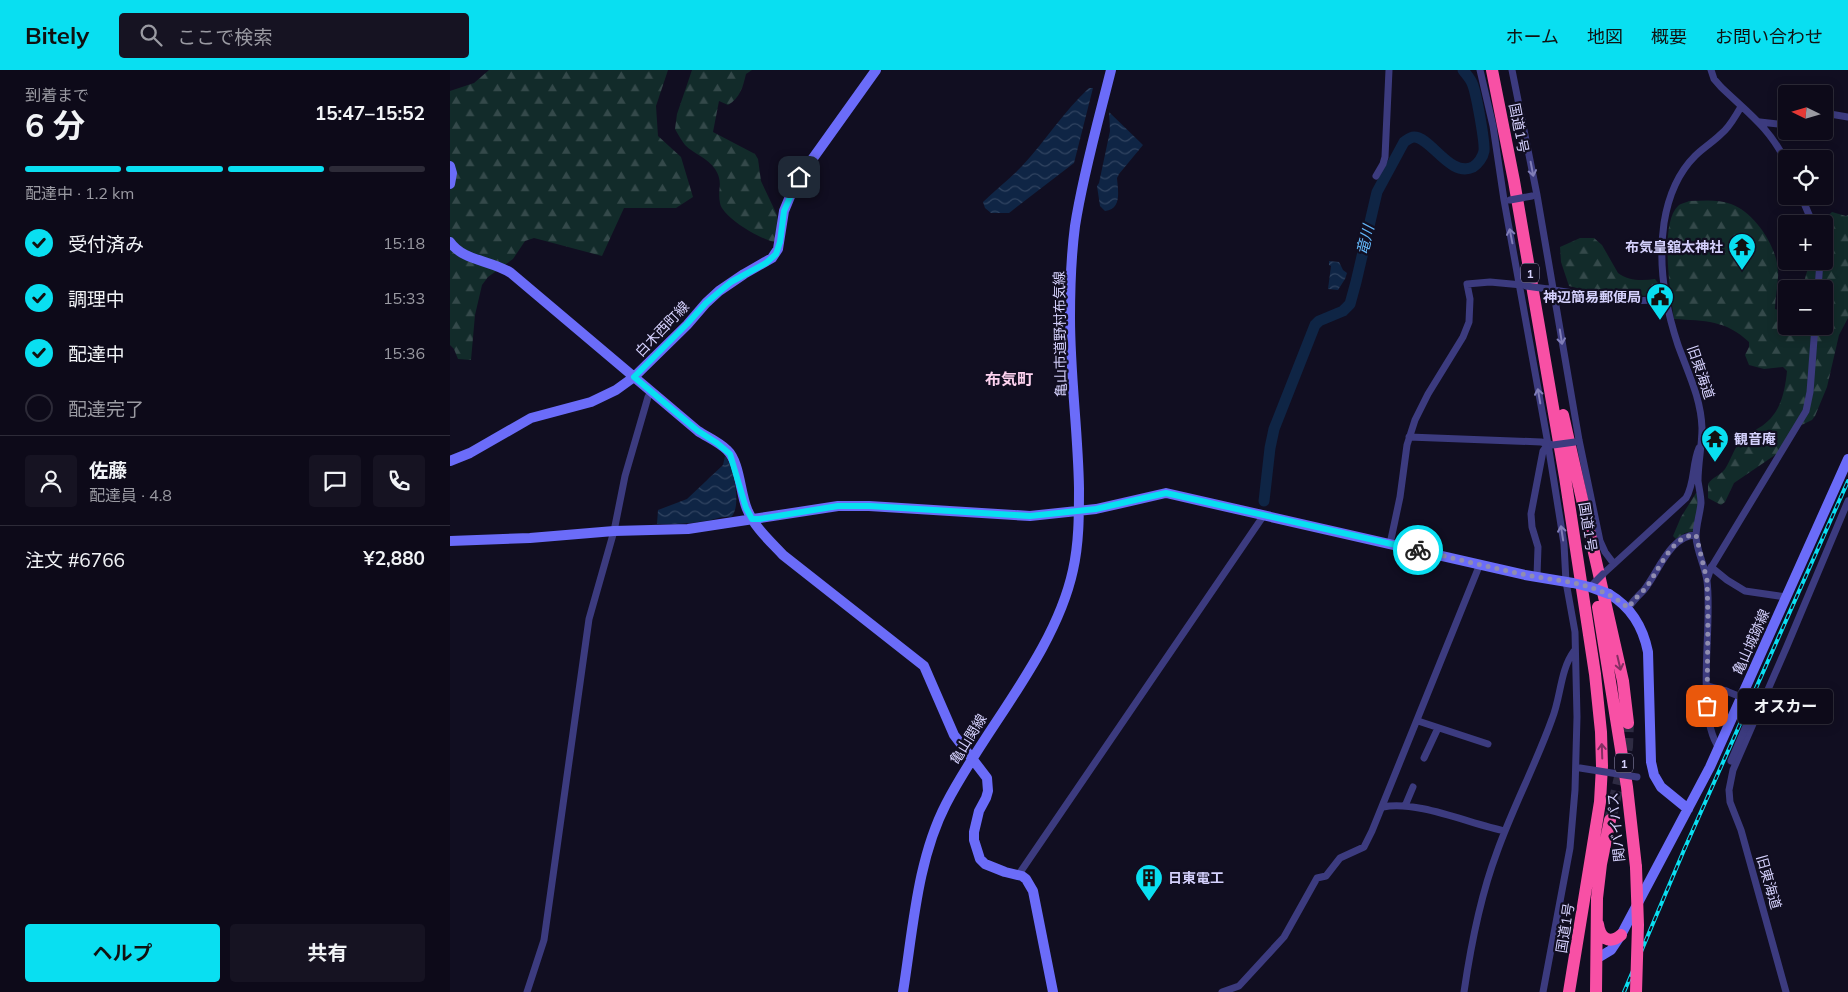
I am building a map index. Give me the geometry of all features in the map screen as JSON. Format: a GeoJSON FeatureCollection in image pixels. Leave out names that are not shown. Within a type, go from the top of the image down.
{"type":"FeatureCollection","features":[{"type":"Feature","properties":{"kind":"highway","name":"国道1号"},"geometry":{"type":"LineString","coordinates":[[1492,70],[1514,181],[1565,477],[1593,655],[1601,732],[1602,784],[1593,851],[1569,992]]}},
{"type":"Feature","properties":{"kind":"highway","name":"国道1号"},"geometry":{"type":"LineString","coordinates":[[1500,70],[1522,180],[1565,428],[1623,681],[1628,723]]}},
{"type":"Feature","properties":{"kind":"highway","name":"1"},"geometry":{"type":"LineString","coordinates":[[1565,428],[1595,588],[1606,660]]}},
{"type":"Feature","properties":{"kind":"highway","name":"1"},"geometry":{"type":"LineString","coordinates":[[1565,477],[1606,660]]}},
{"type":"Feature","properties":{"kind":"highway","name":"関バイパス"},"geometry":{"type":"LineString","coordinates":[[1606,660],[1627,787],[1636,866],[1638,925],[1636,992]]}},
{"type":"Feature","properties":{"kind":"highway","name":"国道1号"},"geometry":{"type":"LineString","coordinates":[[1596,992],[1596,914],[1599,879],[1610,820]]}},
{"type":"Feature","properties":{"kind":"highway"},"geometry":{"type":"LineString","coordinates":[[1588,992],[1592,966],[1596,959],[1586,952],[1582,941],[1593,851]]}},
{"type":"Feature","properties":{"kind":"highway"},"geometry":{"type":"LineString","coordinates":[[1599,879],[1598,923],[1600,934],[1610,940],[1621,935]]}},
{"type":"Feature","properties":{"kind":"street","name":"白木西町線"},"geometry":{"type":"LineString","coordinates":[[450,462],[470,453],[531,418],[592,402],[607,395],[634,377],[706,303],[731,282],[766,263],[776,254],[780,242],[784,211],[796,182],[876,70]]}},
{"type":"Feature","properties":{"kind":"street","name":"亀山市道野村布気線"},"geometry":{"type":"LineString","coordinates":[[1079,511],[1078,456],[1070,322],[1071,272],[1077,216],[1111,70]]}},
{"type":"Feature","properties":{"kind":"street"},"geometry":{"type":"LineString","coordinates":[[1376,176],[1383,164],[1387,142],[1390,70]]}},
{"type":"Feature","properties":{"kind":"street"},"geometry":{"type":"LineString","coordinates":[[1480,70],[1493,126],[1523,285],[1550,444],[1570,582],[1575,632],[1578,768],[1570,848],[1543,992]]}},
{"type":"Feature","properties":{"kind":"street"},"geometry":{"type":"LineString","coordinates":[[1512,70],[1577,441],[1600,541],[1614,564]]}},
{"type":"Feature","properties":{"kind":"street"},"geometry":{"type":"LineString","coordinates":[[1711,70],[1716,82],[1759,122],[1777,143],[1780,150]]}},
{"type":"Feature","properties":{"kind":"street","name":"旧東海道"},"geometry":{"type":"LineString","coordinates":[[1719,748],[1714,740],[1707,715],[1707,580],[1696,535],[1701,502],[1698,481],[1702,428],[1699,404],[1672,327],[1662,272],[1661,254],[1664,223],[1672,190],[1690,162],[1722,134],[1741,107]]}},
{"type":"Feature","properties":{"kind":"street"},"geometry":{"type":"LineString","coordinates":[[1833,114],[1848,117]]}},
{"type":"Feature","properties":{"kind":"street"},"geometry":{"type":"LineString","coordinates":[[1759,122],[1778,124]]}},
{"type":"Feature","properties":{"kind":"street"},"geometry":{"type":"LineString","coordinates":[[450,166],[452,173],[450,184]]}},
{"type":"Feature","properties":{"kind":"street"},"geometry":{"type":"LineString","coordinates":[[1507,200],[1534,196]]}},
{"type":"Feature","properties":{"kind":"street"},"geometry":{"type":"LineString","coordinates":[[450,242],[456,250],[465,255],[491,263],[511,273],[698,431],[730,454],[746,508],[752,519],[783,555],[924,666],[954,736],[983,772],[988,784],[986,798],[974,824],[974,840],[980,859],[985,864],[1005,872],[1019,874],[1026,878],[1033,891],[1053,992]]}},
{"type":"Feature","properties":{"kind":"street"},"geometry":{"type":"LineString","coordinates":[[1390,544],[1400,498],[1409,437],[1422,404],[1459,344],[1467,327],[1470,311],[1470,291],[1467,284],[1490,282],[1523,285],[1598,298],[1645,302],[1666,298]]}},
{"type":"Feature","properties":{"kind":"street"},"geometry":{"type":"LineString","coordinates":[[1707,580],[1711,567],[1806,410],[1810,392],[1814,335]]}},
{"type":"Feature","properties":{"kind":"street"},"geometry":{"type":"LineString","coordinates":[[527,992],[544,940],[589,619],[614,531],[625,476],[651,392]]}},
{"type":"Feature","properties":{"kind":"street"},"geometry":{"type":"LineString","coordinates":[[1409,437],[1541,442],[1550,444],[1577,441]]}},
{"type":"Feature","properties":{"kind":"street"},"geometry":{"type":"LineString","coordinates":[[1537,576],[1538,547],[1532,527],[1531,514],[1543,451],[1550,444]]}},
{"type":"Feature","properties":{"kind":"street"},"geometry":{"type":"LineString","coordinates":[[1590,586],[1686,498],[1690,492],[1694,459],[1700,445]]}},
{"type":"Feature","properties":{"kind":"street","name":"亀山城跡線"},"geometry":{"type":"LineString","coordinates":[[1596,959],[1611,950],[1621,935],[1719,748],[1848,459]]}},
{"type":"Feature","properties":{"kind":"street"},"geometry":{"type":"LineString","coordinates":[[450,541],[530,538],[614,531],[688,529],[838,506],[870,506],[1030,516],[1096,509],[1166,493],[1480,564],[1590,586],[1609,594],[1628,608],[1646,640],[1648,652],[1650,751],[1654,775],[1661,787],[1688,809]]}},
{"type":"Feature","properties":{"kind":"street"},"geometry":{"type":"LineString","coordinates":[[1730,779],[1788,646],[1848,500]]}},
{"type":"Feature","properties":{"kind":"street","name":"亀山関線"},"geometry":{"type":"LineString","coordinates":[[903,992],[920,886],[928,850],[945,806],[972,758],[1047,638],[1062,605],[1073,571],[1077,548],[1079,511]]}},
{"type":"Feature","properties":{"kind":"street"},"geometry":{"type":"LineString","coordinates":[[1019,874],[1264,515]]}},
{"type":"Feature","properties":{"kind":"street"},"geometry":{"type":"LineString","coordinates":[[1628,608],[1644,590],[1663,559],[1677,543],[1690,535],[1696,535]]}},
{"type":"Feature","properties":{"kind":"street"},"geometry":{"type":"LineString","coordinates":[[1222,992],[1239,986],[1284,937],[1317,878],[1326,876],[1340,858],[1364,847],[1383,807],[1480,564]]}},
{"type":"Feature","properties":{"kind":"street"},"geometry":{"type":"LineString","coordinates":[[1711,567],[1727,580],[1745,590],[1786,597]]}},
{"type":"Feature","properties":{"kind":"street"},"geometry":{"type":"LineString","coordinates":[[1464,992],[1471,944],[1485,886],[1505,832],[1553,718],[1569,658],[1574,651]]}},
{"type":"Feature","properties":{"kind":"street","name":"旧東海道"},"geometry":{"type":"LineString","coordinates":[[1707,686],[1726,691],[1756,703],[1731,761],[1730,802],[1741,830],[1786,992]]}},
{"type":"Feature","properties":{"kind":"street"},"geometry":{"type":"LineString","coordinates":[[1418,721],[1488,744]]}},
{"type":"Feature","properties":{"kind":"street"},"geometry":{"type":"LineString","coordinates":[[1424,758],[1438,728]]}},
{"type":"Feature","properties":{"kind":"street"},"geometry":{"type":"LineString","coordinates":[[1578,768],[1638,778]]}},
{"type":"Feature","properties":{"kind":"street"},"geometry":{"type":"LineString","coordinates":[[1405,806],[1413,787]]}},
{"type":"Feature","properties":{"kind":"street"},"geometry":{"type":"LineString","coordinates":[[1383,807],[1394,805],[1423,808],[1505,832]]}},
{"type":"Feature","properties":{"kind":"green space"},"geometry":{"type":"Polygon","coordinates":[[[489,70],[668,70],[656,106],[658,136],[681,157],[693,197],[676,208],[624,208],[602,256],[534,238],[525,241],[513,259],[488,277],[482,285],[475,315],[471,360],[458,359],[450,345],[450,91],[474,83],[489,70]]]}},
{"type":"Feature","properties":{"kind":"green space"},"geometry":{"type":"Polygon","coordinates":[[[692,70],[752,70],[746,74],[740,92],[732,102],[728,105],[719,101],[713,132],[755,154],[758,159],[761,181],[777,215],[778,235],[774,242],[751,232],[727,215],[720,203],[720,182],[715,169],[709,162],[685,145],[675,129],[677,114],[692,70]]]}},
{"type":"Feature","properties":{"kind":"green space"},"geometry":{"type":"Polygon","coordinates":[[[1689,201],[1726,202],[1748,214],[1763,231],[1777,261],[1778,276],[1775,309],[1778,310],[1778,335],[1833,335],[1833,280],[1805,280],[1807,270],[1833,270],[1833,215],[1829,215],[1832,212],[1848,215],[1848,318],[1839,335],[1827,387],[1815,416],[1812,420],[1791,430],[1778,453],[1734,483],[1725,502],[1721,505],[1708,498],[1708,484],[1725,469],[1743,439],[1774,415],[1781,401],[1787,371],[1783,367],[1764,369],[1749,365],[1745,355],[1749,342],[1732,329],[1714,323],[1674,319],[1668,260],[1669,228],[1672,215],[1678,206],[1689,201]]]}},
{"type":"Feature","properties":{"kind":"green space"},"geometry":{"type":"Polygon","coordinates":[[[1580,238],[1594,238],[1602,245],[1618,273],[1622,276],[1635,280],[1655,279],[1658,283],[1659,293],[1655,296],[1604,295],[1569,286],[1561,262],[1560,247],[1580,238]]]}},
{"type":"Feature","properties":{"kind":"green space"},"geometry":{"type":"Polygon","coordinates":[[[1696,493],[1698,493],[1698,510],[1694,531],[1685,533],[1676,539],[1673,536],[1681,517],[1696,493]]]}},
{"type":"Feature","properties":{"kind":"water"},"geometry":{"type":"Polygon","coordinates":[[[1089,88],[1093,88],[1074,163],[1009,213],[991,213],[985,208],[983,202],[1023,165],[1071,106],[1089,88]]]}},
{"type":"Feature","properties":{"kind":"water"},"geometry":{"type":"Polygon","coordinates":[[[1109,112],[1143,145],[1117,178],[1117,203],[1110,210],[1105,211],[1100,206],[1097,186],[1110,131],[1109,112]]]}},
{"type":"Feature","properties":{"kind":"water"},"geometry":{"type":"Polygon","coordinates":[[[1329,261],[1339,262],[1347,273],[1338,290],[1328,289],[1331,266],[1329,261]]]}},
{"type":"Feature","properties":{"kind":"water"},"geometry":{"type":"Polygon","coordinates":[[[725,456],[731,468],[736,487],[736,505],[731,517],[693,523],[657,524],[658,510],[687,499],[723,465],[725,456]]]}},
{"type":"Feature","properties":{"kind":"waterway","name":"竜川"},"geometry":{"type":"LineString","coordinates":[[1264,501],[1274,429],[1315,325],[1319,321],[1343,311],[1350,304],[1377,192],[1404,142],[1413,137],[1420,139],[1456,167],[1465,169],[1475,166],[1483,156],[1483,138],[1476,96],[1471,81],[1463,70]]}},
{"type":"Feature","properties":{"kind":"tunnel"},"geometry":{"type":"LineString","coordinates":[[1610,820],[1627,747],[1628,723]]}},
{"type":"Feature","properties":{"kind":"railway"},"geometry":{"type":"LineString","coordinates":[[1624,992],[1684,850],[1848,481]]}},
{"type":"Feature","properties":{"kind":"way so far"},"geometry":{"type":"LineString","coordinates":[[1418,550],[1525,575],[1590,586],[1609,594],[1628,608],[1644,590],[1663,559],[1677,543],[1690,535],[1696,535],[1707,580],[1707,706]]}},
{"type":"Feature","properties":{"kind":"place","name":"布気皇舘太神社"},"geometry":{"type":"Point","coordinates":[1742,271]}},
{"type":"Feature","properties":{"kind":"place","name":"神辺簡易郵便局"},"geometry":{"type":"Point","coordinates":[1660,321]}},
{"type":"Feature","properties":{"kind":"place","name":"観音庵"},"geometry":{"type":"Point","coordinates":[1715,463]}},
{"type":"Feature","properties":{"kind":"place","name":"オスカー"},"geometry":{"type":"Point","coordinates":[1707,706]}},
{"type":"Feature","properties":{"kind":"place","name":"日東電工"},"geometry":{"type":"Point","coordinates":[1149,902]}},
{"type":"Feature","properties":{"kind":"district","name":"布気町"},"geometry":{"type":"Point","coordinates":[1009,379]}},
{"type":"Feature","properties":{"kind":"route"},"geometry":{"type":"LineString","coordinates":[[799,177],[784,211],[780,242],[776,254],[766,263],[731,282],[706,303],[696,316],[634,377],[698,431],[730,454],[746,508],[752,519],[838,506],[870,506],[1030,516],[1096,509],[1166,493],[1418,550]]}}]}
